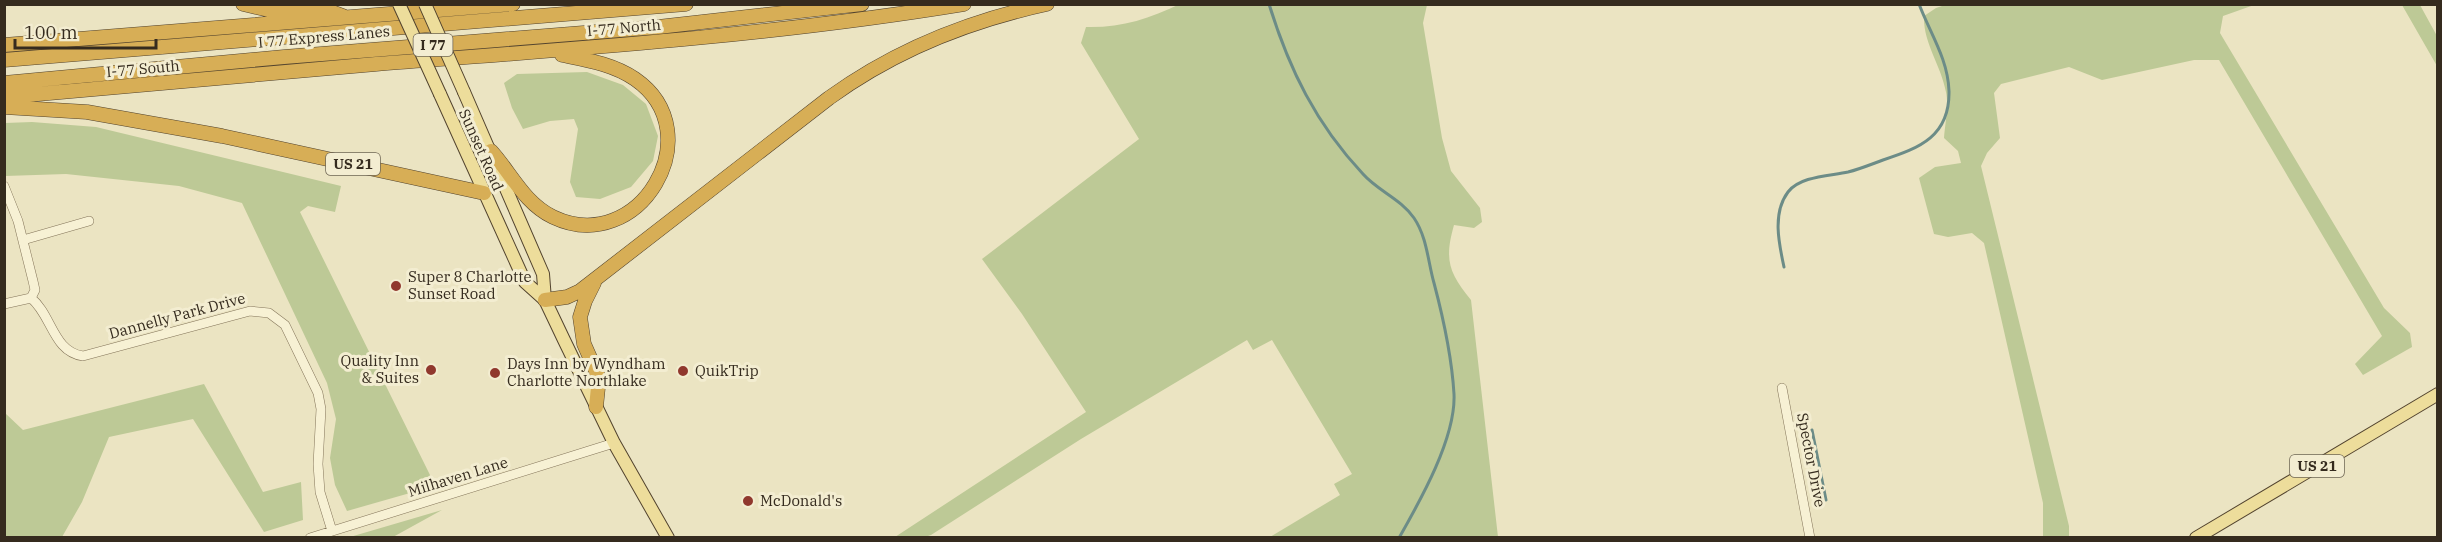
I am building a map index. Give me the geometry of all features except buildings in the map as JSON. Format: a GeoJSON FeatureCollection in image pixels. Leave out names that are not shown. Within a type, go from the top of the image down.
{"type":"FeatureCollection","features":[{"type":"Feature","properties":{"kind":"highway"},"geometry":{"type":"LineString","coordinates":[[243,4],[268,10],[324,9],[348,18]]}},
{"type":"Feature","properties":{"kind":"highway","name":"I 77"},"geometry":{"type":"LineString","coordinates":[[4,45],[513,4]]}},
{"type":"Feature","properties":{"kind":"highway","name":"I 77 Express Lanes"},"geometry":{"type":"LineString","coordinates":[[4,60],[686,4]]}},
{"type":"Feature","properties":{"kind":"highway","name":"I 77 Express Lanes"},"geometry":{"type":"LineString","coordinates":[[4,83],[284,57],[658,27],[862,4]]}},
{"type":"Feature","properties":{"kind":"highway","name":"I-77 North"},"geometry":{"type":"LineString","coordinates":[[285,71],[542,52],[784,29],[964,4]]}},
{"type":"Feature","properties":{"kind":"highway"},"geometry":{"type":"LineString","coordinates":[[545,300],[571,296],[595,281],[868,70],[941,35],[980,21],[1047,4]]}},
{"type":"Feature","properties":{"kind":"highway"},"geometry":{"type":"LineString","coordinates":[[491,151],[516,185],[536,206],[552,217],[570,223],[591,225],[618,218],[641,204],[657,184],[666,159],[667,142],[664,119],[652,96],[640,83],[617,69],[588,60],[542,52]]}},
{"type":"Feature","properties":{"kind":"highway","name":"I-77 South"},"geometry":{"type":"LineString","coordinates":[[4,97],[285,71]]}},
{"type":"Feature","properties":{"kind":"highway","name":"US 21"},"geometry":{"type":"LineString","coordinates":[[4,107],[87,112],[189,129],[484,193]]}},
{"type":"Feature","properties":{"kind":"highway"},"geometry":{"type":"LineString","coordinates":[[595,281],[580,317],[584,344],[599,378],[596,407]]}},
{"type":"Feature","properties":{"kind":"main road","name":"Sunset Road"},"geometry":{"type":"LineString","coordinates":[[399,4],[525,282],[545,300]]}},
{"type":"Feature","properties":{"kind":"main road","name":"Sunset Road"},"geometry":{"type":"LineString","coordinates":[[424,4],[491,151],[492,160],[543,274],[545,300],[614,443],[668,537]]}},
{"type":"Feature","properties":{"kind":"main road","name":"US 21"},"geometry":{"type":"LineString","coordinates":[[2196,537],[2438,394]]}},
{"type":"Feature","properties":{"kind":"street"},"geometry":{"type":"LineString","coordinates":[[4,186],[23,240],[35,290],[31,298],[4,304]]}},
{"type":"Feature","properties":{"kind":"street"},"geometry":{"type":"LineString","coordinates":[[23,240],[89,221]]}},
{"type":"Feature","properties":{"kind":"street","name":"Dannelly Park Drive"},"geometry":{"type":"LineString","coordinates":[[31,298],[46,313],[63,348],[71,354],[82,357],[250,310],[269,313],[281,321],[288,330],[320,402],[318,465],[320,492],[332,531]]}},
{"type":"Feature","properties":{"kind":"street","name":"Spector Drive"},"geometry":{"type":"LineString","coordinates":[[1782,388],[1810,537]]}},
{"type":"Feature","properties":{"kind":"street","name":"Milhaven Lane"},"geometry":{"type":"LineString","coordinates":[[310,537],[614,443]]}},
{"type":"Feature","properties":{"kind":"green space"},"geometry":{"type":"Polygon","coordinates":[[[1180,4],[1427,5],[1423,23],[1442,138],[1451,171],[1480,208],[1482,222],[1474,228],[1454,225],[1449,257],[1453,274],[1471,300],[1498,537],[1270,537],[1340,495],[1334,484],[1352,474],[1272,340],[1253,350],[1247,340],[1081,439],[931,535],[895,537],[1086,412],[1022,314],[982,259],[1139,139],[1081,43],[1086,27],[1134,22],[1180,4]]]}},
{"type":"Feature","properties":{"kind":"green space"},"geometry":{"type":"Polygon","coordinates":[[[1948,4],[2254,5],[2223,16],[2220,33],[2384,308],[2410,333],[2412,347],[2363,375],[2355,364],[2382,336],[2219,60],[2194,60],[2102,80],[2069,67],[2001,84],[1994,93],[2000,138],[1987,153],[1981,166],[2069,526],[2069,537],[2043,537],[2043,503],[1984,243],[1972,233],[1948,237],[1934,234],[1919,178],[1935,167],[1961,163],[1958,151],[1944,138],[1947,97],[1924,26],[1924,16],[1948,4]]]}},
{"type":"Feature","properties":{"kind":"green space"},"geometry":{"type":"Polygon","coordinates":[[[2402,5],[2420,5],[2437,36],[2437,66],[2402,5]]]}},
{"type":"Feature","properties":{"kind":"green space"},"geometry":{"type":"Polygon","coordinates":[[[587,72],[623,85],[646,104],[658,136],[653,161],[631,187],[600,199],[576,197],[570,182],[578,129],[574,119],[550,121],[523,129],[512,108],[504,83],[517,74],[587,72]]]}},
{"type":"Feature","properties":{"kind":"green space"},"geometry":{"type":"Polygon","coordinates":[[[32,122],[96,127],[341,186],[335,212],[308,206],[300,212],[430,475],[431,487],[347,511],[335,485],[330,458],[336,419],[327,383],[242,203],[179,186],[66,174],[5,176],[5,123],[32,122]]]}},
{"type":"Feature","properties":{"kind":"green space"},"geometry":{"type":"Polygon","coordinates":[[[204,384],[263,492],[301,482],[303,520],[264,532],[193,419],[109,437],[82,502],[62,537],[5,537],[5,413],[23,430],[204,384]]]}},
{"type":"Feature","properties":{"kind":"green space"},"geometry":{"type":"Polygon","coordinates":[[[442,510],[393,537],[350,537],[442,510]]]}},
{"type":"Feature","properties":{"kind":"waterway"},"geometry":{"type":"LineString","coordinates":[[1269,4],[1295,73],[1318,115],[1346,155],[1363,174],[1409,211],[1422,233],[1427,250],[1449,353],[1454,394],[1453,411],[1449,430],[1435,469],[1399,538]]}},
{"type":"Feature","properties":{"kind":"waterway"},"geometry":{"type":"LineString","coordinates":[[1784,267],[1778,219],[1783,200],[1793,187],[1808,180],[1848,172],[1909,150],[1930,138],[1944,119],[1948,106],[1948,79],[1938,46],[1919,4]]}},
{"type":"Feature","properties":{"kind":"waterway"},"geometry":{"type":"LineString","coordinates":[[1812,430],[1826,500]]}},
{"type":"Feature","properties":{"kind":"place","name":"Super 8 Charlotte Sunset Road"},"geometry":{"type":"Point","coordinates":[396,286]}},
{"type":"Feature","properties":{"kind":"place","name":"Quality Inn & Suites"},"geometry":{"type":"Point","coordinates":[431,370]}},
{"type":"Feature","properties":{"kind":"place","name":"QuikTrip"},"geometry":{"type":"Point","coordinates":[683,371]}},
{"type":"Feature","properties":{"kind":"place","name":"Days Inn by Wyndham Charlotte Northlake"},"geometry":{"type":"Point","coordinates":[495,373]}},
{"type":"Feature","properties":{"kind":"place","name":"McDonald's"},"geometry":{"type":"Point","coordinates":[748,501]}}]}
